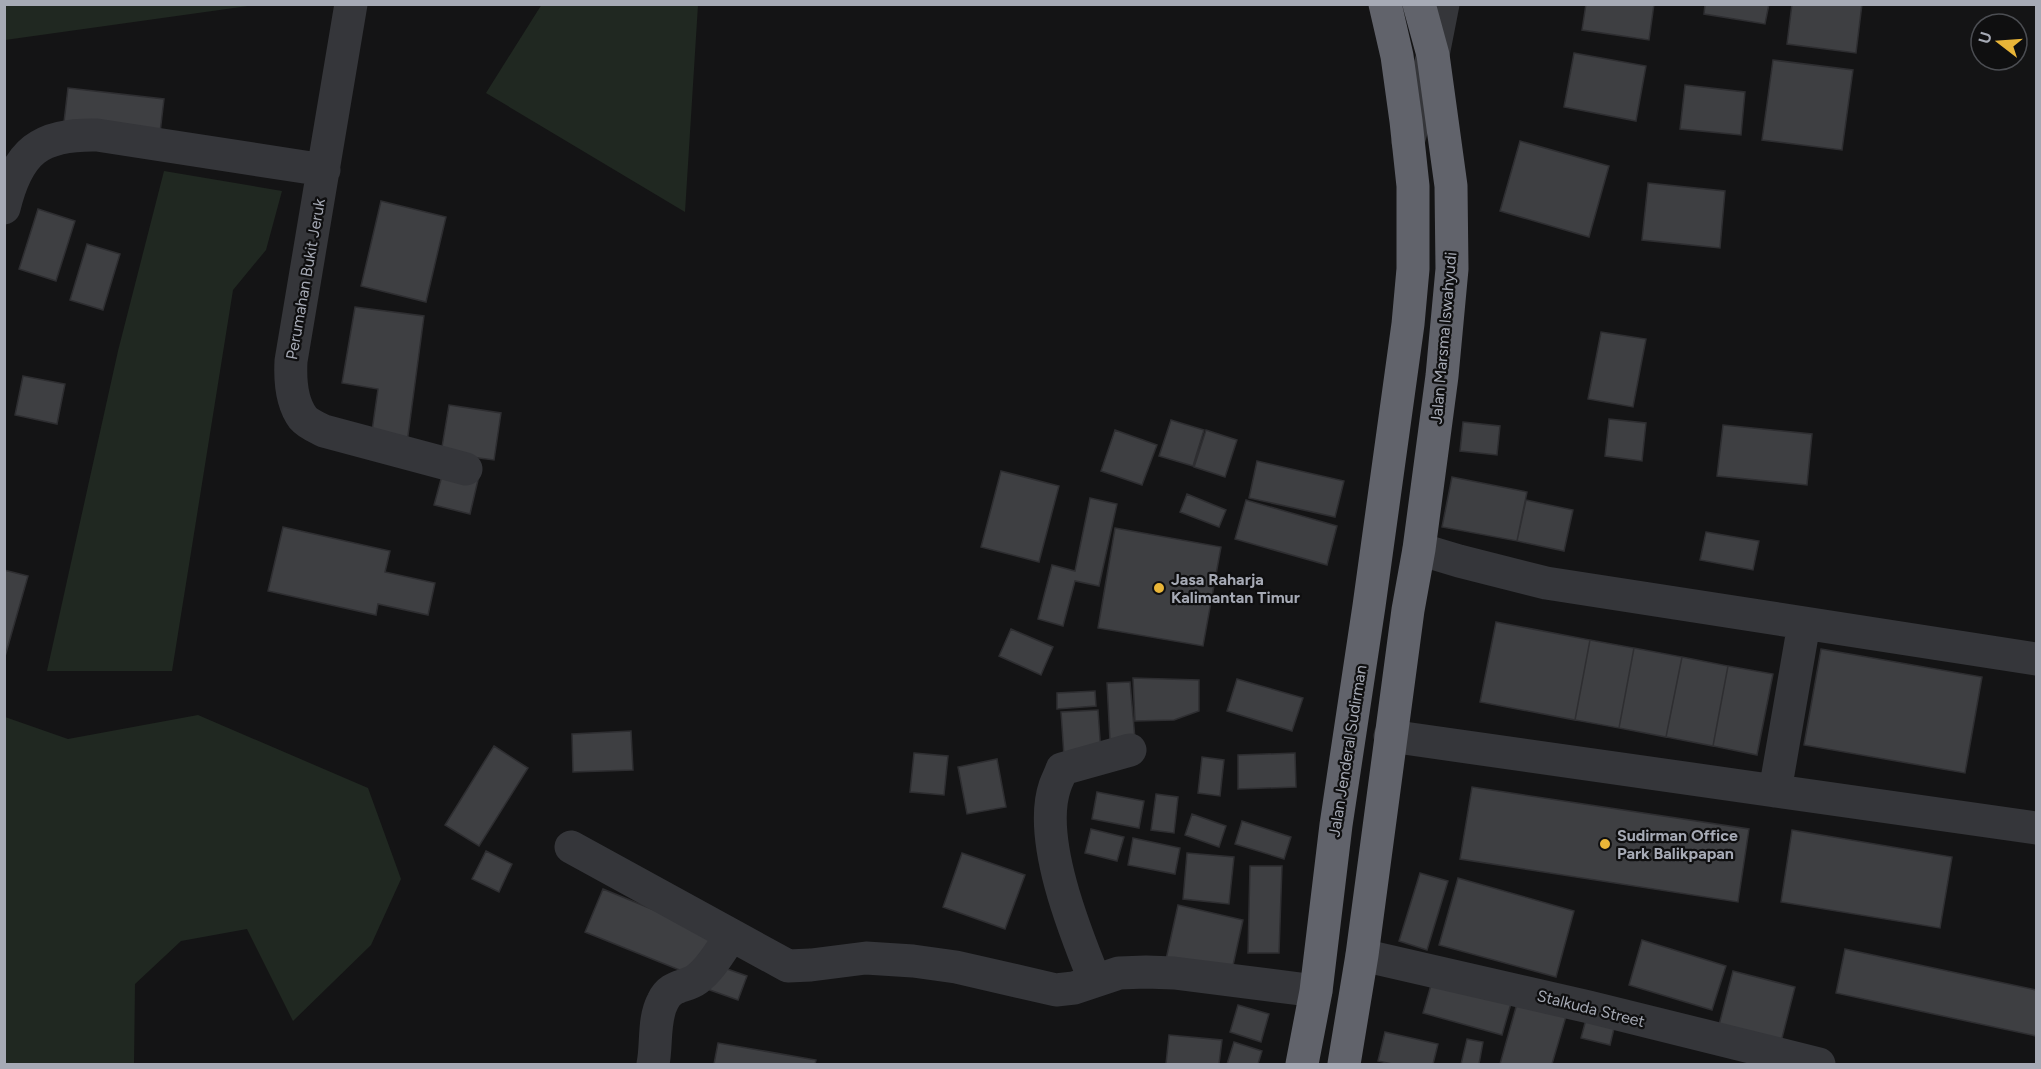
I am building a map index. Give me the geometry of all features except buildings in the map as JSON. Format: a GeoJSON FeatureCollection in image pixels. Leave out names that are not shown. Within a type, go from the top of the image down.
{"type":"FeatureCollection","features":[{"type":"Feature","properties":{"kind":"highway"},"geometry":{"type":"LineString","coordinates":[[1385,4],[1397,56],[1408,142]]}},
{"type":"Feature","properties":{"kind":"highway","name":"Jalan Marsma Iswahyudi"},"geometry":{"type":"LineString","coordinates":[[1419,4],[1433,56],[1451,186],[1452,269],[1432,458],[1419,549]]}},
{"type":"Feature","properties":{"kind":"highway","name":"Jalan Jenderal Sudirman"},"geometry":{"type":"LineString","coordinates":[[1302,1065],[1316,991],[1336,825],[1408,324],[1413,269],[1413,186],[1408,142]]}},
{"type":"Feature","properties":{"kind":"highway"},"geometry":{"type":"LineString","coordinates":[[1344,1065],[1362,955],[1408,610],[1419,549]]}},
{"type":"Feature","properties":{"kind":"street","name":"Perumahan Bukit Jeruk"},"geometry":{"type":"LineString","coordinates":[[351,4],[291,361],[290,380],[294,402],[304,419],[324,432],[466,469]]}},
{"type":"Feature","properties":{"kind":"street"},"geometry":{"type":"LineString","coordinates":[[1408,142],[1433,56],[1443,4]]}},
{"type":"Feature","properties":{"kind":"street"},"geometry":{"type":"LineString","coordinates":[[4,208],[14,176],[28,154],[45,142],[70,134],[97,135],[324,170]]}},
{"type":"Feature","properties":{"kind":"street"},"geometry":{"type":"LineString","coordinates":[[1419,549],[1546,583],[2037,659]]}},
{"type":"Feature","properties":{"kind":"street"},"geometry":{"type":"LineString","coordinates":[[1774,791],[1804,624]]}},
{"type":"Feature","properties":{"kind":"street"},"geometry":{"type":"LineString","coordinates":[[1390,736],[2037,828]]}},
{"type":"Feature","properties":{"kind":"street"},"geometry":{"type":"LineString","coordinates":[[1095,981],[1077,938],[1061,888],[1052,840],[1051,807],[1054,787],[1062,769],[1130,750]]}},
{"type":"Feature","properties":{"kind":"street"},"geometry":{"type":"LineString","coordinates":[[571,848],[788,966],[866,958],[956,967],[1056,990],[1074,988],[1119,973],[1146,972],[1174,973],[1316,991]]}},
{"type":"Feature","properties":{"kind":"street"},"geometry":{"type":"LineString","coordinates":[[653,1065],[658,1015],[663,1001],[675,987],[696,980],[706,971],[731,936]]}},
{"type":"Feature","properties":{"kind":"street","name":"Stalkuda Street"},"geometry":{"type":"LineString","coordinates":[[1362,955],[1589,1007],[1819,1065]]}},
{"type":"Feature","properties":{"kind":"shaded area"},"geometry":{"type":"Polygon","coordinates":[[[247,4],[248,6],[5,40],[5,5],[247,4]]]}},
{"type":"Feature","properties":{"kind":"shaded area"},"geometry":{"type":"Polygon","coordinates":[[[542,4],[698,5],[685,212],[486,93],[542,4]]]}},
{"type":"Feature","properties":{"kind":"shaded area"},"geometry":{"type":"Polygon","coordinates":[[[164,171],[282,191],[266,250],[233,290],[172,671],[47,671],[118,351],[164,171]]]}},
{"type":"Feature","properties":{"kind":"shaded area"},"geometry":{"type":"Polygon","coordinates":[[[198,715],[368,788],[401,879],[371,945],[293,1021],[247,929],[181,941],[135,984],[134,1064],[5,1064],[5,717],[68,739],[198,715]]]}},
{"type":"Feature","properties":{"kind":"place","name":"Jasa Raharja Kalimantan Timur"},"geometry":{"type":"Point","coordinates":[1159,588]}},
{"type":"Feature","properties":{"kind":"place","name":"Sudirman Office Park Balikpapan"},"geometry":{"type":"Point","coordinates":[1605,844]}}]}
